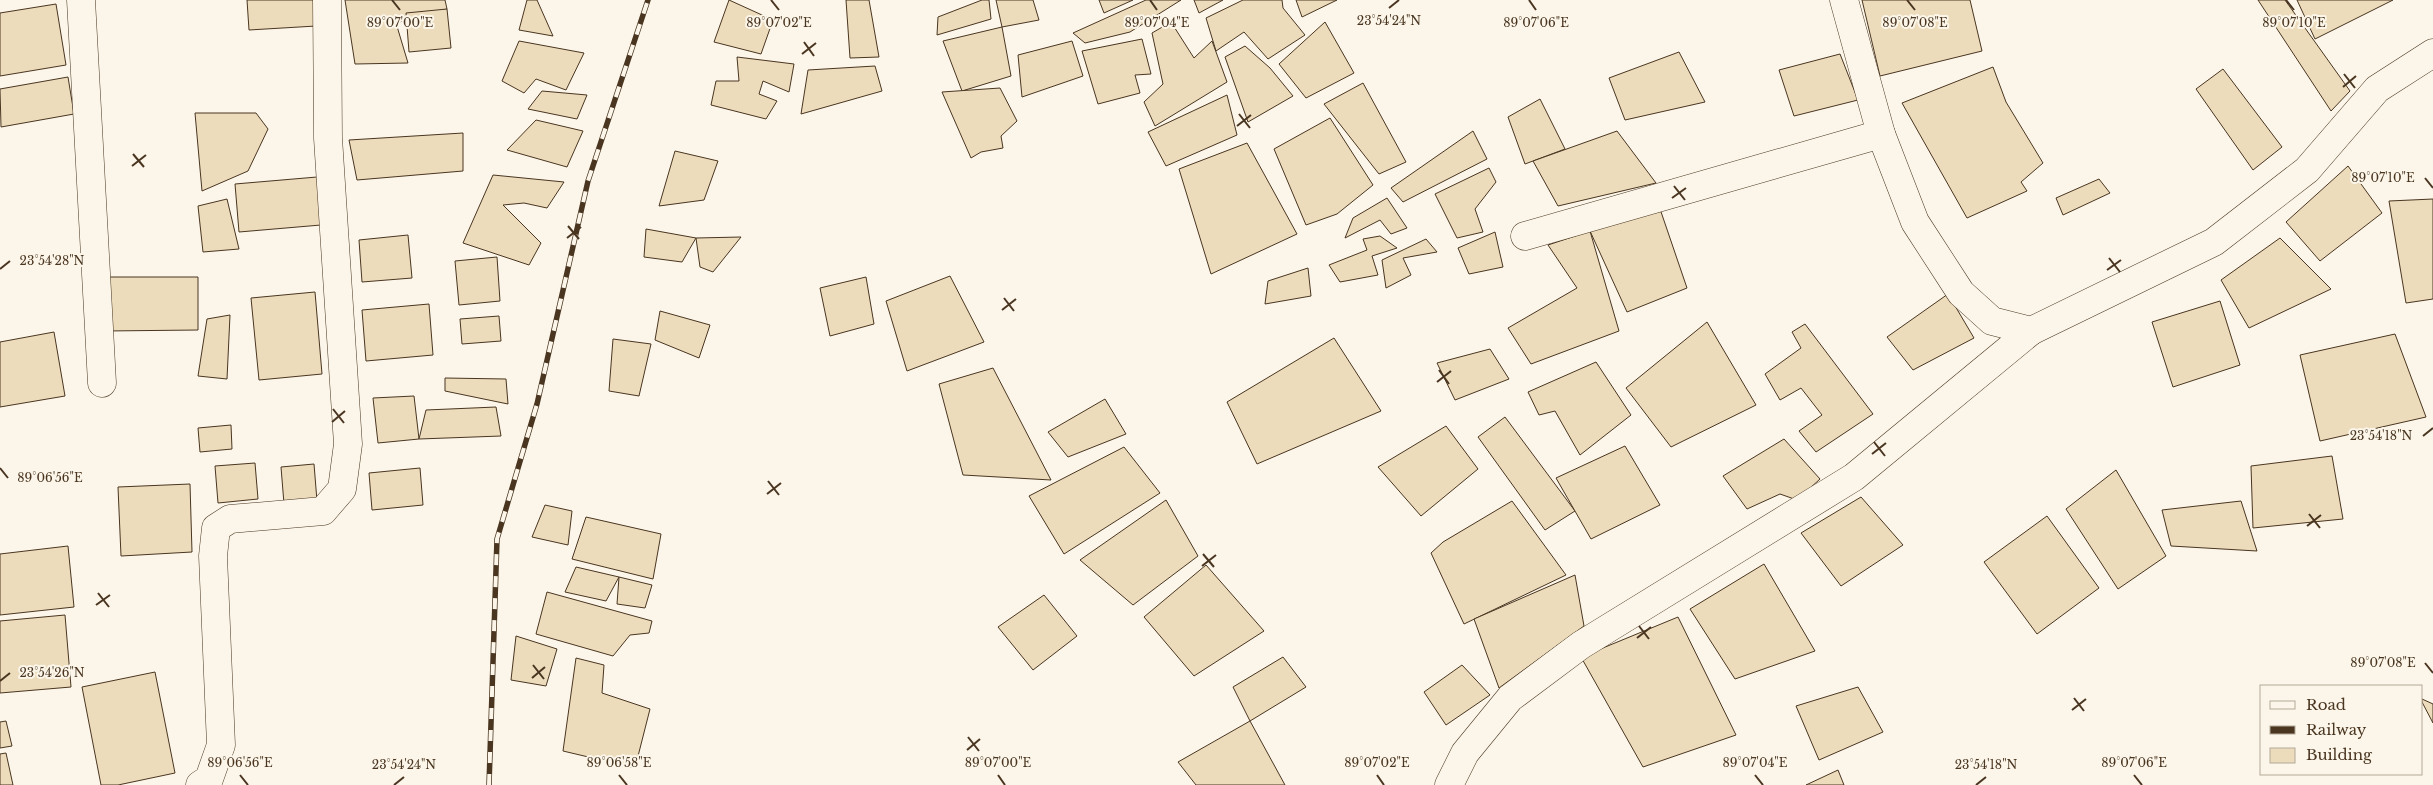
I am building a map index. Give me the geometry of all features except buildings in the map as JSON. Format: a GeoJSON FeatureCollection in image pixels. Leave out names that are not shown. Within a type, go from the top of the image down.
{"type":"FeatureCollection","features":[{"type":"Feature","properties":{"kind":"street"},"geometry":{"type":"LineString","coordinates":[[81,0],[102,383]]}},
{"type":"Feature","properties":{"kind":"street"},"geometry":{"type":"LineString","coordinates":[[200,785],[209,779],[220,745],[213,556],[216,528],[230,519],[323,511],[342,489],[348,444],[328,138],[327,0]]}},
{"type":"Feature","properties":{"kind":"street"},"geometry":{"type":"LineString","coordinates":[[1844,0],[1881,134],[1914,222],[1961,293],[1992,322],[2031,332]]}},
{"type":"Feature","properties":{"kind":"street"},"geometry":{"type":"LineString","coordinates":[[1449,785],[1465,753],[1510,698],[1581,645],[1854,478],[2031,332],[2214,242],[2307,170],[2377,88],[2433,53]]}},
{"type":"Feature","properties":{"kind":"street"},"geometry":{"type":"LineString","coordinates":[[1525,236],[1881,134]]}},
{"type":"Feature","properties":{"kind":"railway"},"geometry":{"type":"LineString","coordinates":[[489,785],[497,539],[537,404],[588,181],[648,0]]}}]}
